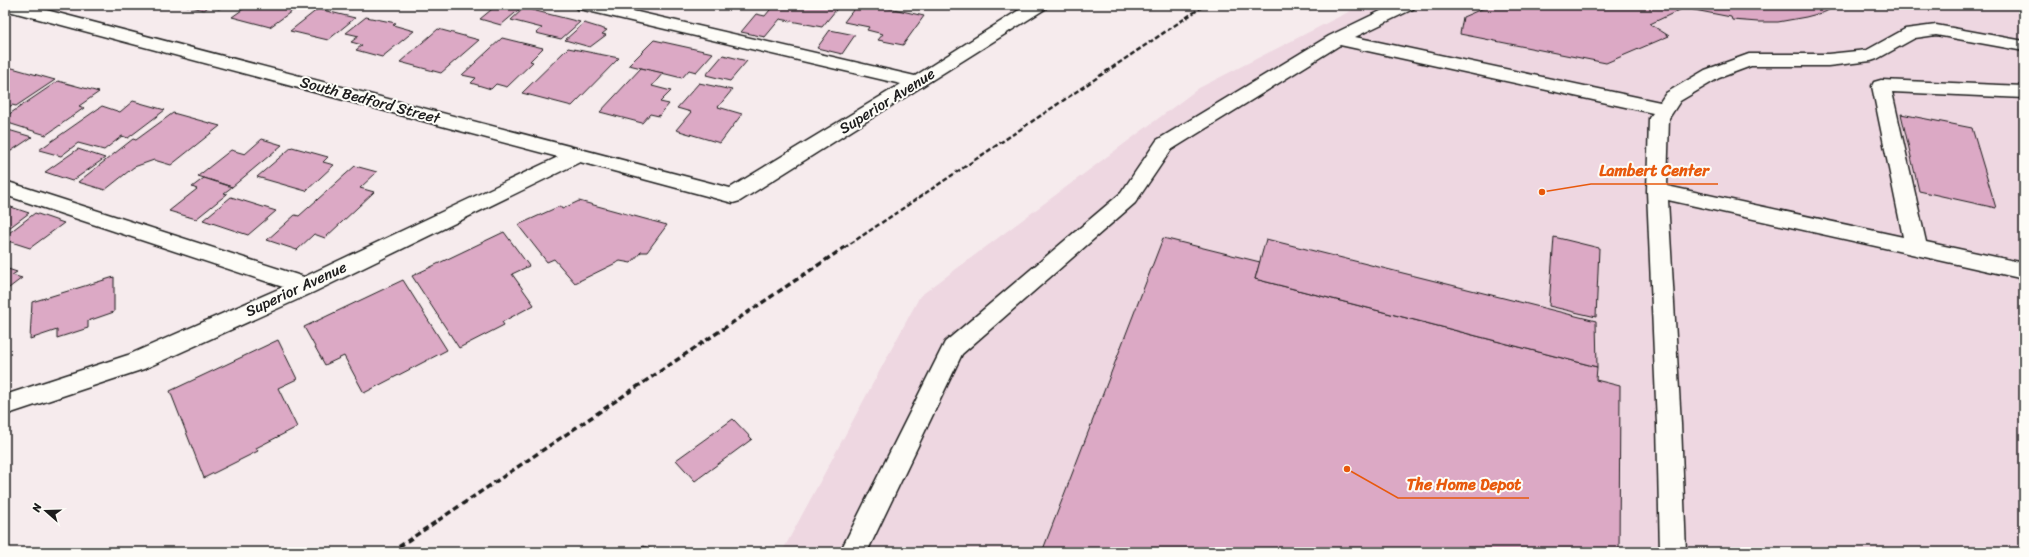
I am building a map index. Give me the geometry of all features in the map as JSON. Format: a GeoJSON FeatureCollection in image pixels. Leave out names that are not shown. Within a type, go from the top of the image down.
{"type":"FeatureCollection","features":[{"type":"Feature","properties":{"kind":"street","name":"South Bedford Street"},"geometry":{"type":"LineString","coordinates":[[7,5],[733,196]]}},
{"type":"Feature","properties":{"kind":"street"},"geometry":{"type":"LineString","coordinates":[[584,5],[918,82]]}},
{"type":"Feature","properties":{"kind":"street","name":"Superior Avenue"},"geometry":{"type":"LineString","coordinates":[[733,196],[918,82],[1039,5]]}},
{"type":"Feature","properties":{"kind":"street"},"geometry":{"type":"LineString","coordinates":[[853,552],[953,348],[1128,198],[1164,145],[1338,39],[1407,5]]}},
{"type":"Feature","properties":{"kind":"street"},"geometry":{"type":"LineString","coordinates":[[1673,552],[1669,424],[1657,191],[1659,118],[1672,97],[1712,74],[1749,60],[1828,60],[1871,55],[1911,33],[1936,30],[2024,46]]}},
{"type":"Feature","properties":{"kind":"street"},"geometry":{"type":"LineString","coordinates":[[1338,39],[1665,109]]}},
{"type":"Feature","properties":{"kind":"street"},"geometry":{"type":"LineString","coordinates":[[1916,248],[1881,86],[2023,93]]}},
{"type":"Feature","properties":{"kind":"street","name":"Superior Avenue"},"geometry":{"type":"LineString","coordinates":[[5,405],[136,362],[306,286],[578,155]]}},
{"type":"Feature","properties":{"kind":"street"},"geometry":{"type":"LineString","coordinates":[[5,188],[306,286]]}},
{"type":"Feature","properties":{"kind":"street"},"geometry":{"type":"LineString","coordinates":[[1657,191],[2024,271]]}},
{"type":"Feature","properties":{"kind":"shaded area"},"geometry":{"type":"Polygon","coordinates":[[[1362,5],[2024,5],[2024,552],[782,552],[920,296],[1199,88],[1362,5]]]}},
{"type":"Feature","properties":{"kind":"building"},"geometry":{"type":"Polygon","coordinates":[[[184,5],[225,5],[219,9],[210,6],[204,10],[184,5]]]}},
{"type":"Feature","properties":{"kind":"building"},"geometry":{"type":"Polygon","coordinates":[[[249,5],[299,6],[270,27],[232,17],[249,5]]]}},
{"type":"Feature","properties":{"kind":"building"},"geometry":{"type":"Polygon","coordinates":[[[497,5],[510,5],[521,8],[501,25],[480,19],[497,5]]]}},
{"type":"Feature","properties":{"kind":"building"},"geometry":{"type":"Polygon","coordinates":[[[774,5],[840,5],[822,27],[780,19],[765,37],[741,32],[756,14],[765,16],[774,5]]]}},
{"type":"Feature","properties":{"kind":"building"},"geometry":{"type":"Polygon","coordinates":[[[857,5],[892,5],[889,8],[924,16],[903,45],[878,40],[883,34],[867,30],[869,27],[844,22],[857,5]]]}},
{"type":"Feature","properties":{"kind":"building"},"geometry":{"type":"Polygon","coordinates":[[[1491,5],[1838,5],[1825,12],[1778,22],[1732,20],[1731,17],[1684,8],[1650,24],[1669,36],[1606,63],[1460,34],[1463,17],[1491,5]]]}},
{"type":"Feature","properties":{"kind":"building"},"geometry":{"type":"Polygon","coordinates":[[[524,8],[580,22],[561,39],[536,33],[542,28],[511,20],[524,8]]]}},
{"type":"Feature","properties":{"kind":"building"},"geometry":{"type":"Polygon","coordinates":[[[318,9],[355,18],[328,40],[290,31],[318,9]]]}},
{"type":"Feature","properties":{"kind":"building"},"geometry":{"type":"Polygon","coordinates":[[[366,17],[396,23],[393,25],[414,31],[382,57],[356,50],[362,45],[351,42],[359,36],[346,33],[366,17]]]}},
{"type":"Feature","properties":{"kind":"building"},"geometry":{"type":"Polygon","coordinates":[[[584,23],[607,30],[602,34],[606,35],[590,47],[565,40],[584,23]]]}},
{"type":"Feature","properties":{"kind":"building"},"geometry":{"type":"Polygon","coordinates":[[[438,29],[479,40],[441,73],[400,62],[438,29]]]}},
{"type":"Feature","properties":{"kind":"building"},"geometry":{"type":"Polygon","coordinates":[[[830,30],[855,35],[842,54],[817,48],[830,30]]]}},
{"type":"Feature","properties":{"kind":"building"},"geometry":{"type":"Polygon","coordinates":[[[502,38],[543,48],[530,61],[533,62],[507,87],[496,84],[491,89],[471,83],[476,78],[462,75],[502,38]]]}},
{"type":"Feature","properties":{"kind":"building"},"geometry":{"type":"Polygon","coordinates":[[[654,40],[713,53],[696,72],[689,70],[682,78],[629,65],[654,40]]]}},
{"type":"Feature","properties":{"kind":"building"},"geometry":{"type":"Polygon","coordinates":[[[568,48],[619,58],[572,106],[522,93],[568,48]]]}},
{"type":"Feature","properties":{"kind":"building"},"geometry":{"type":"Polygon","coordinates":[[[723,55],[747,61],[730,81],[706,75],[723,55]]]}},
{"type":"Feature","properties":{"kind":"building"},"geometry":{"type":"Polygon","coordinates":[[[5,66],[55,80],[16,106],[12,105],[5,110],[5,66]]]}},
{"type":"Feature","properties":{"kind":"building"},"geometry":{"type":"Polygon","coordinates":[[[641,68],[663,73],[652,86],[671,91],[660,102],[669,104],[659,116],[650,114],[642,123],[600,112],[641,68]]]}},
{"type":"Feature","properties":{"kind":"building"},"geometry":{"type":"Polygon","coordinates":[[[58,81],[99,92],[79,106],[84,108],[46,135],[5,122],[5,117],[58,81]]]}},
{"type":"Feature","properties":{"kind":"building"},"geometry":{"type":"Polygon","coordinates":[[[699,83],[732,90],[718,107],[742,114],[720,143],[676,130],[691,112],[677,108],[699,83]]]}},
{"type":"Feature","properties":{"kind":"building"},"geometry":{"type":"Polygon","coordinates":[[[133,101],[165,110],[128,138],[122,136],[104,150],[78,143],[61,156],[39,150],[102,106],[120,112],[133,101]]]}},
{"type":"Feature","properties":{"kind":"building"},"geometry":{"type":"Polygon","coordinates":[[[173,113],[220,126],[171,165],[154,160],[134,167],[105,190],[78,182],[133,139],[136,140],[173,113]]]}},
{"type":"Feature","properties":{"kind":"building"},"geometry":{"type":"Polygon","coordinates":[[[1901,114],[1972,128],[1996,208],[1919,191],[1901,114]]]}},
{"type":"Feature","properties":{"kind":"building"},"geometry":{"type":"Polygon","coordinates":[[[5,129],[32,137],[5,155],[5,129]]]}},
{"type":"Feature","properties":{"kind":"building"},"geometry":{"type":"Polygon","coordinates":[[[262,139],[282,145],[232,187],[198,176],[231,150],[245,154],[262,139]]]}},
{"type":"Feature","properties":{"kind":"building"},"geometry":{"type":"Polygon","coordinates":[[[292,147],[328,157],[323,162],[334,165],[306,191],[257,177],[292,147]]]}},
{"type":"Feature","properties":{"kind":"building"},"geometry":{"type":"Polygon","coordinates":[[[78,149],[105,158],[72,181],[45,172],[78,149]]]}},
{"type":"Feature","properties":{"kind":"building"},"geometry":{"type":"Polygon","coordinates":[[[355,166],[377,172],[360,188],[374,192],[325,238],[314,234],[297,250],[267,240],[295,215],[299,216],[355,166]]]}},
{"type":"Feature","properties":{"kind":"building"},"geometry":{"type":"Polygon","coordinates":[[[204,178],[232,187],[224,193],[227,194],[196,219],[169,211],[197,189],[192,187],[204,178]]]}},
{"type":"Feature","properties":{"kind":"building"},"geometry":{"type":"Polygon","coordinates":[[[231,197],[276,211],[248,235],[203,220],[231,197]]]}},
{"type":"Feature","properties":{"kind":"building"},"geometry":{"type":"Polygon","coordinates":[[[579,201],[667,225],[647,252],[641,252],[631,263],[620,261],[575,283],[554,259],[547,262],[518,225],[560,206],[562,209],[579,201]]]}},
{"type":"Feature","properties":{"kind":"building"},"geometry":{"type":"Polygon","coordinates":[[[5,205],[29,213],[5,231],[5,205]]]}},
{"type":"Feature","properties":{"kind":"building"},"geometry":{"type":"Polygon","coordinates":[[[35,213],[64,223],[30,248],[5,240],[5,236],[35,213]]]}},
{"type":"Feature","properties":{"kind":"building"},"geometry":{"type":"Polygon","coordinates":[[[504,232],[529,266],[512,274],[534,305],[502,322],[504,325],[459,348],[412,276],[504,232]]]}},
{"type":"Feature","properties":{"kind":"building"},"geometry":{"type":"Polygon","coordinates":[[[1554,237],[1599,248],[1596,317],[1549,306],[1554,237]]]}},
{"type":"Feature","properties":{"kind":"building"},"geometry":{"type":"Polygon","coordinates":[[[1163,238],[1260,262],[1255,279],[1597,367],[1596,380],[1620,386],[1619,552],[1042,552],[1163,238]]]}},
{"type":"Feature","properties":{"kind":"building"},"geometry":{"type":"Polygon","coordinates":[[[1266,239],[1596,321],[1597,367],[1255,279],[1266,239]]]}},
{"type":"Feature","properties":{"kind":"building"},"geometry":{"type":"Polygon","coordinates":[[[5,268],[17,272],[12,275],[22,278],[5,291],[5,268]]]}},
{"type":"Feature","properties":{"kind":"building"},"geometry":{"type":"Polygon","coordinates":[[[114,277],[114,312],[88,321],[88,328],[57,338],[57,330],[30,339],[32,302],[114,277]]]}},
{"type":"Feature","properties":{"kind":"building"},"geometry":{"type":"Polygon","coordinates":[[[403,280],[447,350],[364,393],[344,356],[325,365],[304,327],[403,280]]]}},
{"type":"Feature","properties":{"kind":"building"},"geometry":{"type":"Polygon","coordinates":[[[278,340],[297,379],[278,388],[297,427],[256,448],[258,451],[204,478],[170,391],[278,340]]]}},
{"type":"Feature","properties":{"kind":"building"},"geometry":{"type":"Polygon","coordinates":[[[733,419],[752,439],[695,481],[676,460],[733,419]]]}},
{"type":"Feature","properties":{"kind":"building"},"geometry":{"type":"Polygon","coordinates":[[[643,546],[661,552],[638,552],[643,546]]]}},
{"type":"Feature","properties":{"kind":"railway"},"geometry":{"type":"LineString","coordinates":[[844,248],[1205,5]]}},
{"type":"Feature","properties":{"kind":"railway"},"geometry":{"type":"LineString","coordinates":[[391,552],[845,247]]}},
{"type":"Feature","properties":{"kind":"place","name":"Lambert Center"},"geometry":{"type":"Point","coordinates":[1542,192]}},
{"type":"Feature","properties":{"kind":"place","name":"The Home Depot"},"geometry":{"type":"Point","coordinates":[1347,469]}}]}
